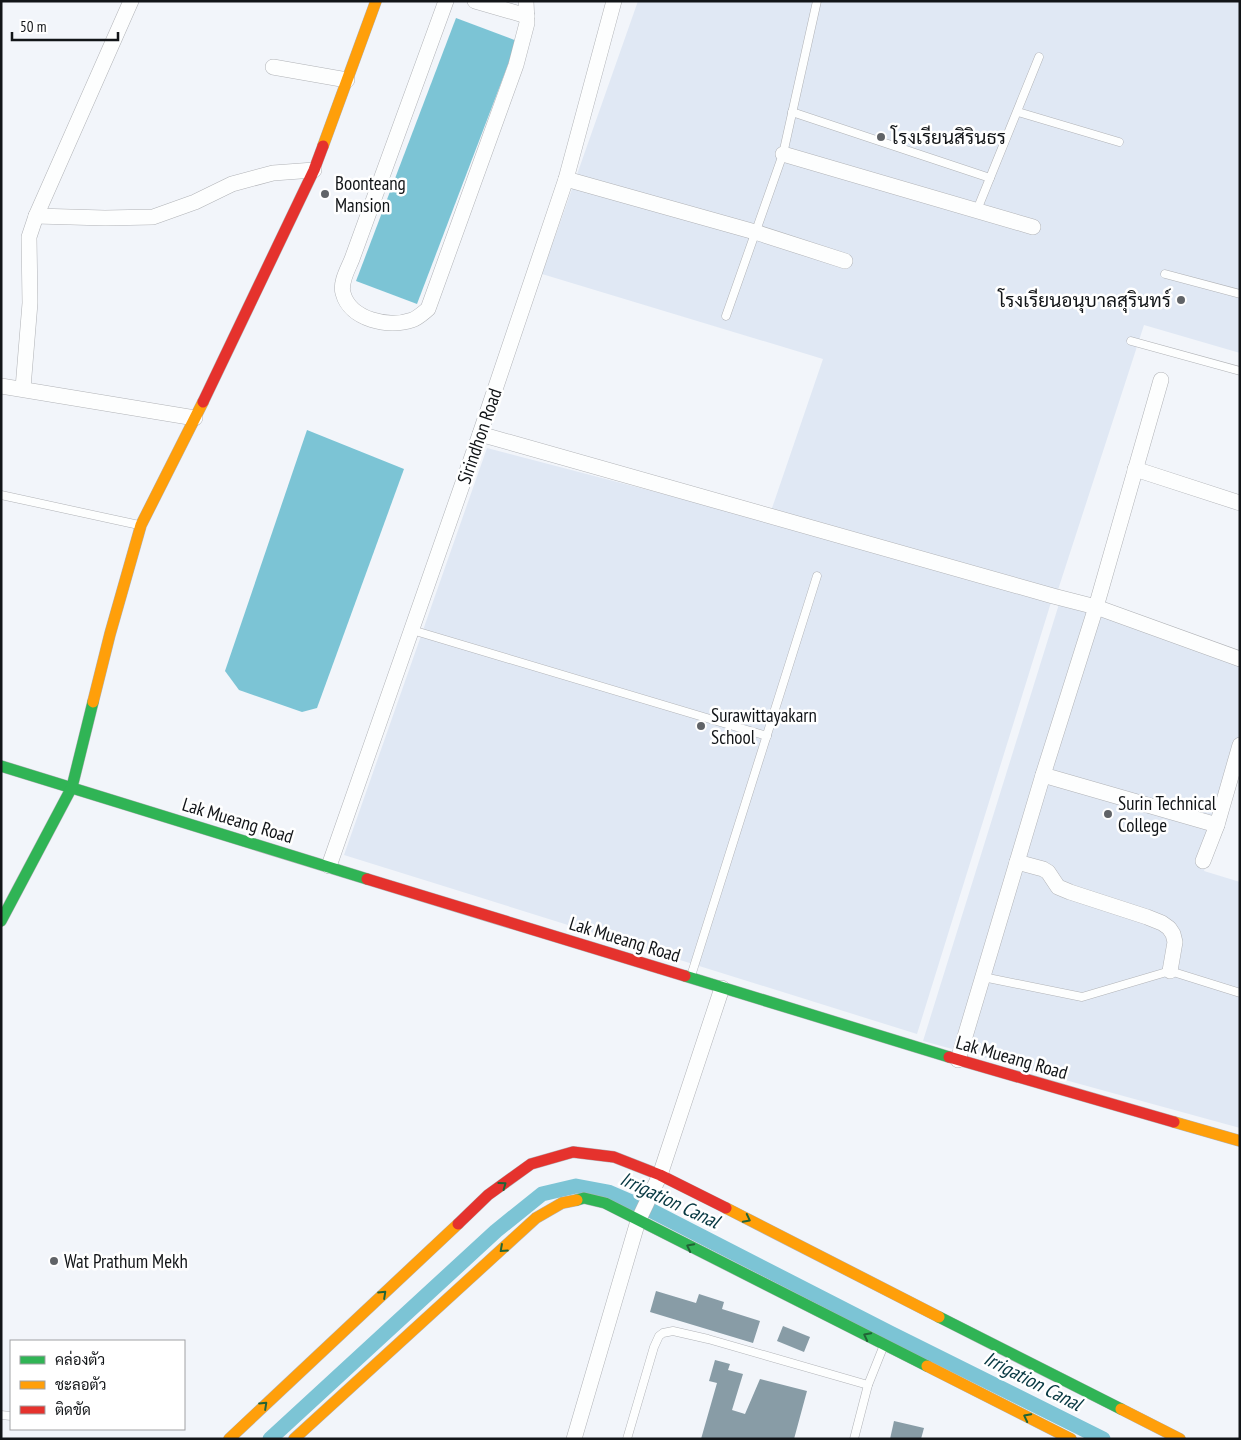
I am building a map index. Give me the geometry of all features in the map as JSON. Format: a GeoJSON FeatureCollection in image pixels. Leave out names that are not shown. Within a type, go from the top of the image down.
{"type":"FeatureCollection","features":[{"type":"Feature","properties":{"kind":"street"},"geometry":{"type":"LineString","coordinates":[[23,388],[30,303],[29,237],[36,216],[131,1]]}},
{"type":"Feature","properties":{"kind":"street"},"geometry":{"type":"LineString","coordinates":[[2,916],[72,787],[110,634],[141,525],[195,418],[314,170],[376,1]]}},
{"type":"Feature","properties":{"kind":"street"},"geometry":{"type":"LineString","coordinates":[[446,1],[359,241],[344,276],[342,292],[349,306],[366,318],[382,323],[402,323],[414,320],[428,309],[516,65],[527,23],[526,9],[475,1]]}},
{"type":"Feature","properties":{"kind":"street","name":"Sirindhon Road"},"geometry":{"type":"LineString","coordinates":[[329,866],[480,434],[566,179],[614,1]]}},
{"type":"Feature","properties":{"kind":"street"},"geometry":{"type":"LineString","coordinates":[[273,68],[347,80]]}},
{"type":"Feature","properties":{"kind":"street"},"geometry":{"type":"LineString","coordinates":[[783,154],[1033,226]]}},
{"type":"Feature","properties":{"kind":"street"},"geometry":{"type":"LineString","coordinates":[[36,216],[153,217],[195,202],[232,184],[273,173],[314,170]]}},
{"type":"Feature","properties":{"kind":"street"},"geometry":{"type":"LineString","coordinates":[[566,179],[755,232],[845,261]]}},
{"type":"Feature","properties":{"kind":"street"},"geometry":{"type":"LineString","coordinates":[[958,1060],[1043,775],[1096,607],[1161,380]]}},
{"type":"Feature","properties":{"kind":"street"},"geometry":{"type":"LineString","coordinates":[[1,386],[23,388],[195,418]]}},
{"type":"Feature","properties":{"kind":"street"},"geometry":{"type":"LineString","coordinates":[[480,434],[1096,607],[1240,660]]}},
{"type":"Feature","properties":{"kind":"street"},"geometry":{"type":"LineString","coordinates":[[1135,469],[1240,504]]}},
{"type":"Feature","properties":{"kind":"street"},"geometry":{"type":"LineString","coordinates":[[1203,862],[1240,745]]}},
{"type":"Feature","properties":{"kind":"street","name":"Lak Mueang Road"},"geometry":{"type":"LineString","coordinates":[[1,766],[958,1060],[1240,1141]]}},
{"type":"Feature","properties":{"kind":"street"},"geometry":{"type":"LineString","coordinates":[[1043,775],[1216,825]]}},
{"type":"Feature","properties":{"kind":"street"},"geometry":{"type":"LineString","coordinates":[[1017,862],[1044,869],[1058,887],[1162,923],[1169,928],[1175,942],[1170,971]]}},
{"type":"Feature","properties":{"kind":"street"},"geometry":{"type":"LineString","coordinates":[[574,1439],[638,1221],[660,1175],[722,988]]}},
{"type":"Feature","properties":{"kind":"street"},"geometry":{"type":"LineString","coordinates":[[229,1439],[488,1195],[531,1164],[573,1152],[614,1157],[660,1175],[1180,1439]]}},
{"type":"Feature","properties":{"kind":"street"},"geometry":{"type":"LineString","coordinates":[[294,1439],[536,1218],[562,1203],[584,1198],[605,1203],[1071,1439]]}},
{"type":"Feature","properties":{"kind":"lane"},"geometry":{"type":"LineString","coordinates":[[726,316],[783,154],[816,1]]}},
{"type":"Feature","properties":{"kind":"lane"},"geometry":{"type":"LineString","coordinates":[[977,210],[1039,57]]}},
{"type":"Feature","properties":{"kind":"lane"},"geometry":{"type":"LineString","coordinates":[[792,112],[990,178]]}},
{"type":"Feature","properties":{"kind":"lane"},"geometry":{"type":"LineString","coordinates":[[1018,112],[1119,142]]}},
{"type":"Feature","properties":{"kind":"lane"},"geometry":{"type":"LineString","coordinates":[[1165,274],[1240,294]]}},
{"type":"Feature","properties":{"kind":"lane"},"geometry":{"type":"LineString","coordinates":[[1131,341],[1240,371]]}},
{"type":"Feature","properties":{"kind":"lane"},"geometry":{"type":"LineString","coordinates":[[1,495],[141,525]]}},
{"type":"Feature","properties":{"kind":"lane"},"geometry":{"type":"LineString","coordinates":[[690,978],[817,576]]}},
{"type":"Feature","properties":{"kind":"lane"},"geometry":{"type":"LineString","coordinates":[[412,630],[767,736]]}},
{"type":"Feature","properties":{"kind":"lane"},"geometry":{"type":"LineString","coordinates":[[983,977],[1082,997],[1170,971],[1240,993]]}},
{"type":"Feature","properties":{"kind":"lane"},"geometry":{"type":"LineString","coordinates":[[627,1439],[654,1346],[659,1336],[673,1330],[868,1385]]}},
{"type":"Feature","properties":{"kind":"lane"},"geometry":{"type":"LineString","coordinates":[[854,1439],[868,1385],[884,1344]]}},
{"type":"Feature","properties":{"kind":"shaded area"},"geometry":{"type":"Polygon","coordinates":[[[638,1],[1240,1],[1240,353],[1144,325],[1056,596],[1053,596],[917,1034],[344,855],[487,448],[1047,594],[770,514],[823,359],[542,274],[638,1]]]}},
{"type":"Feature","properties":{"kind":"shaded area","name":"Surin Technical College"},"geometry":{"type":"Polygon","coordinates":[[[1059,604],[1240,656],[1240,756],[1204,871],[1240,882],[1240,1128],[923,1041],[1059,604]]]}},
{"type":"Feature","properties":{"kind":"water"},"geometry":{"type":"Polygon","coordinates":[[[456,18],[517,41],[417,304],[356,281],[456,18]]]}},
{"type":"Feature","properties":{"kind":"water"},"geometry":{"type":"Polygon","coordinates":[[[307,430],[404,469],[317,708],[302,712],[239,690],[225,671],[307,430]]]}},
{"type":"Feature","properties":{"kind":"building"},"geometry":{"type":"Polygon","coordinates":[[[656,1291],[696,1303],[699,1294],[724,1302],[722,1309],[760,1321],[753,1343],[650,1312],[656,1291]]]}},
{"type":"Feature","properties":{"kind":"building"},"geometry":{"type":"Polygon","coordinates":[[[783,1326],[810,1337],[804,1352],[777,1341],[783,1326]]]}},
{"type":"Feature","properties":{"kind":"building"},"geometry":{"type":"Polygon","coordinates":[[[715,1360],[730,1364],[728,1370],[743,1374],[732,1410],[745,1414],[760,1379],[807,1391],[794,1439],[701,1439],[717,1383],[709,1381],[715,1360]]]}},
{"type":"Feature","properties":{"kind":"building"},"geometry":{"type":"Polygon","coordinates":[[[894,1421],[924,1428],[921,1439],[890,1439],[894,1421]]]}},
{"type":"Feature","properties":{"kind":"waterway","name":"Irrigation Canal"},"geometry":{"type":"LineString","coordinates":[[270,1439],[496,1231],[542,1194],[576,1186],[608,1192],[652,1211],[1103,1439]]}},
{"type":"Feature","properties":{"kind":"traffic: fast"},"geometry":{"type":"LineString","coordinates":[[1,921],[72,787],[93,702]]}},
{"type":"Feature","properties":{"kind":"traffic: fast"},"geometry":{"type":"LineString","coordinates":[[1,766],[367,879]]}},
{"type":"Feature","properties":{"kind":"traffic: fast"},"geometry":{"type":"LineString","coordinates":[[685,976],[949,1057]]}},
{"type":"Feature","properties":{"kind":"traffic: fast"},"geometry":{"type":"LineString","coordinates":[[577,1200],[584,1198],[605,1203],[927,1366]]}},
{"type":"Feature","properties":{"kind":"traffic: fast"},"geometry":{"type":"LineString","coordinates":[[939,1317],[1121,1409]]}},
{"type":"Feature","properties":{"kind":"traffic: slow"},"geometry":{"type":"LineString","coordinates":[[323,146],[376,1]]}},
{"type":"Feature","properties":{"kind":"traffic: slow"},"geometry":{"type":"LineString","coordinates":[[93,702],[141,525],[203,402]]}},
{"type":"Feature","properties":{"kind":"traffic: slow"},"geometry":{"type":"LineString","coordinates":[[1174,1122],[1240,1141]]}},
{"type":"Feature","properties":{"kind":"traffic: slow"},"geometry":{"type":"LineString","coordinates":[[294,1439],[536,1218],[562,1203],[577,1200]]}},
{"type":"Feature","properties":{"kind":"traffic: slow"},"geometry":{"type":"LineString","coordinates":[[726,1208],[939,1317]]}},
{"type":"Feature","properties":{"kind":"traffic: slow"},"geometry":{"type":"LineString","coordinates":[[229,1439],[458,1224]]}},
{"type":"Feature","properties":{"kind":"traffic: slow"},"geometry":{"type":"LineString","coordinates":[[927,1366],[1071,1439]]}},
{"type":"Feature","properties":{"kind":"traffic: slow"},"geometry":{"type":"LineString","coordinates":[[1121,1409],[1180,1439]]}},
{"type":"Feature","properties":{"kind":"traffic: jam"},"geometry":{"type":"LineString","coordinates":[[203,402],[314,170],[323,146]]}},
{"type":"Feature","properties":{"kind":"traffic: jam"},"geometry":{"type":"LineString","coordinates":[[367,879],[685,976]]}},
{"type":"Feature","properties":{"kind":"traffic: jam"},"geometry":{"type":"LineString","coordinates":[[949,1057],[1174,1122]]}},
{"type":"Feature","properties":{"kind":"traffic: jam"},"geometry":{"type":"LineString","coordinates":[[458,1224],[488,1195],[531,1164],[573,1152],[614,1157],[660,1175],[726,1208]]}},
{"type":"Feature","properties":{"kind":"place","name":"โรงเรียนสิรินธร"},"geometry":{"type":"Point","coordinates":[881,137]}},
{"type":"Feature","properties":{"kind":"place","name":"Boonteang Mansion"},"geometry":{"type":"Point","coordinates":[325,194]}},
{"type":"Feature","properties":{"kind":"place","name":"โรงเรียนอนุบาลสุรินทร์"},"geometry":{"type":"Point","coordinates":[1181,300]}},
{"type":"Feature","properties":{"kind":"place","name":"Surawittayakarn School"},"geometry":{"type":"Point","coordinates":[701,726]}},
{"type":"Feature","properties":{"kind":"place","name":"Surin Technical College"},"geometry":{"type":"Point","coordinates":[1108,814]}},
{"type":"Feature","properties":{"kind":"place","name":"Wat Prathum Mekh"},"geometry":{"type":"Point","coordinates":[54,1261]}}]}
